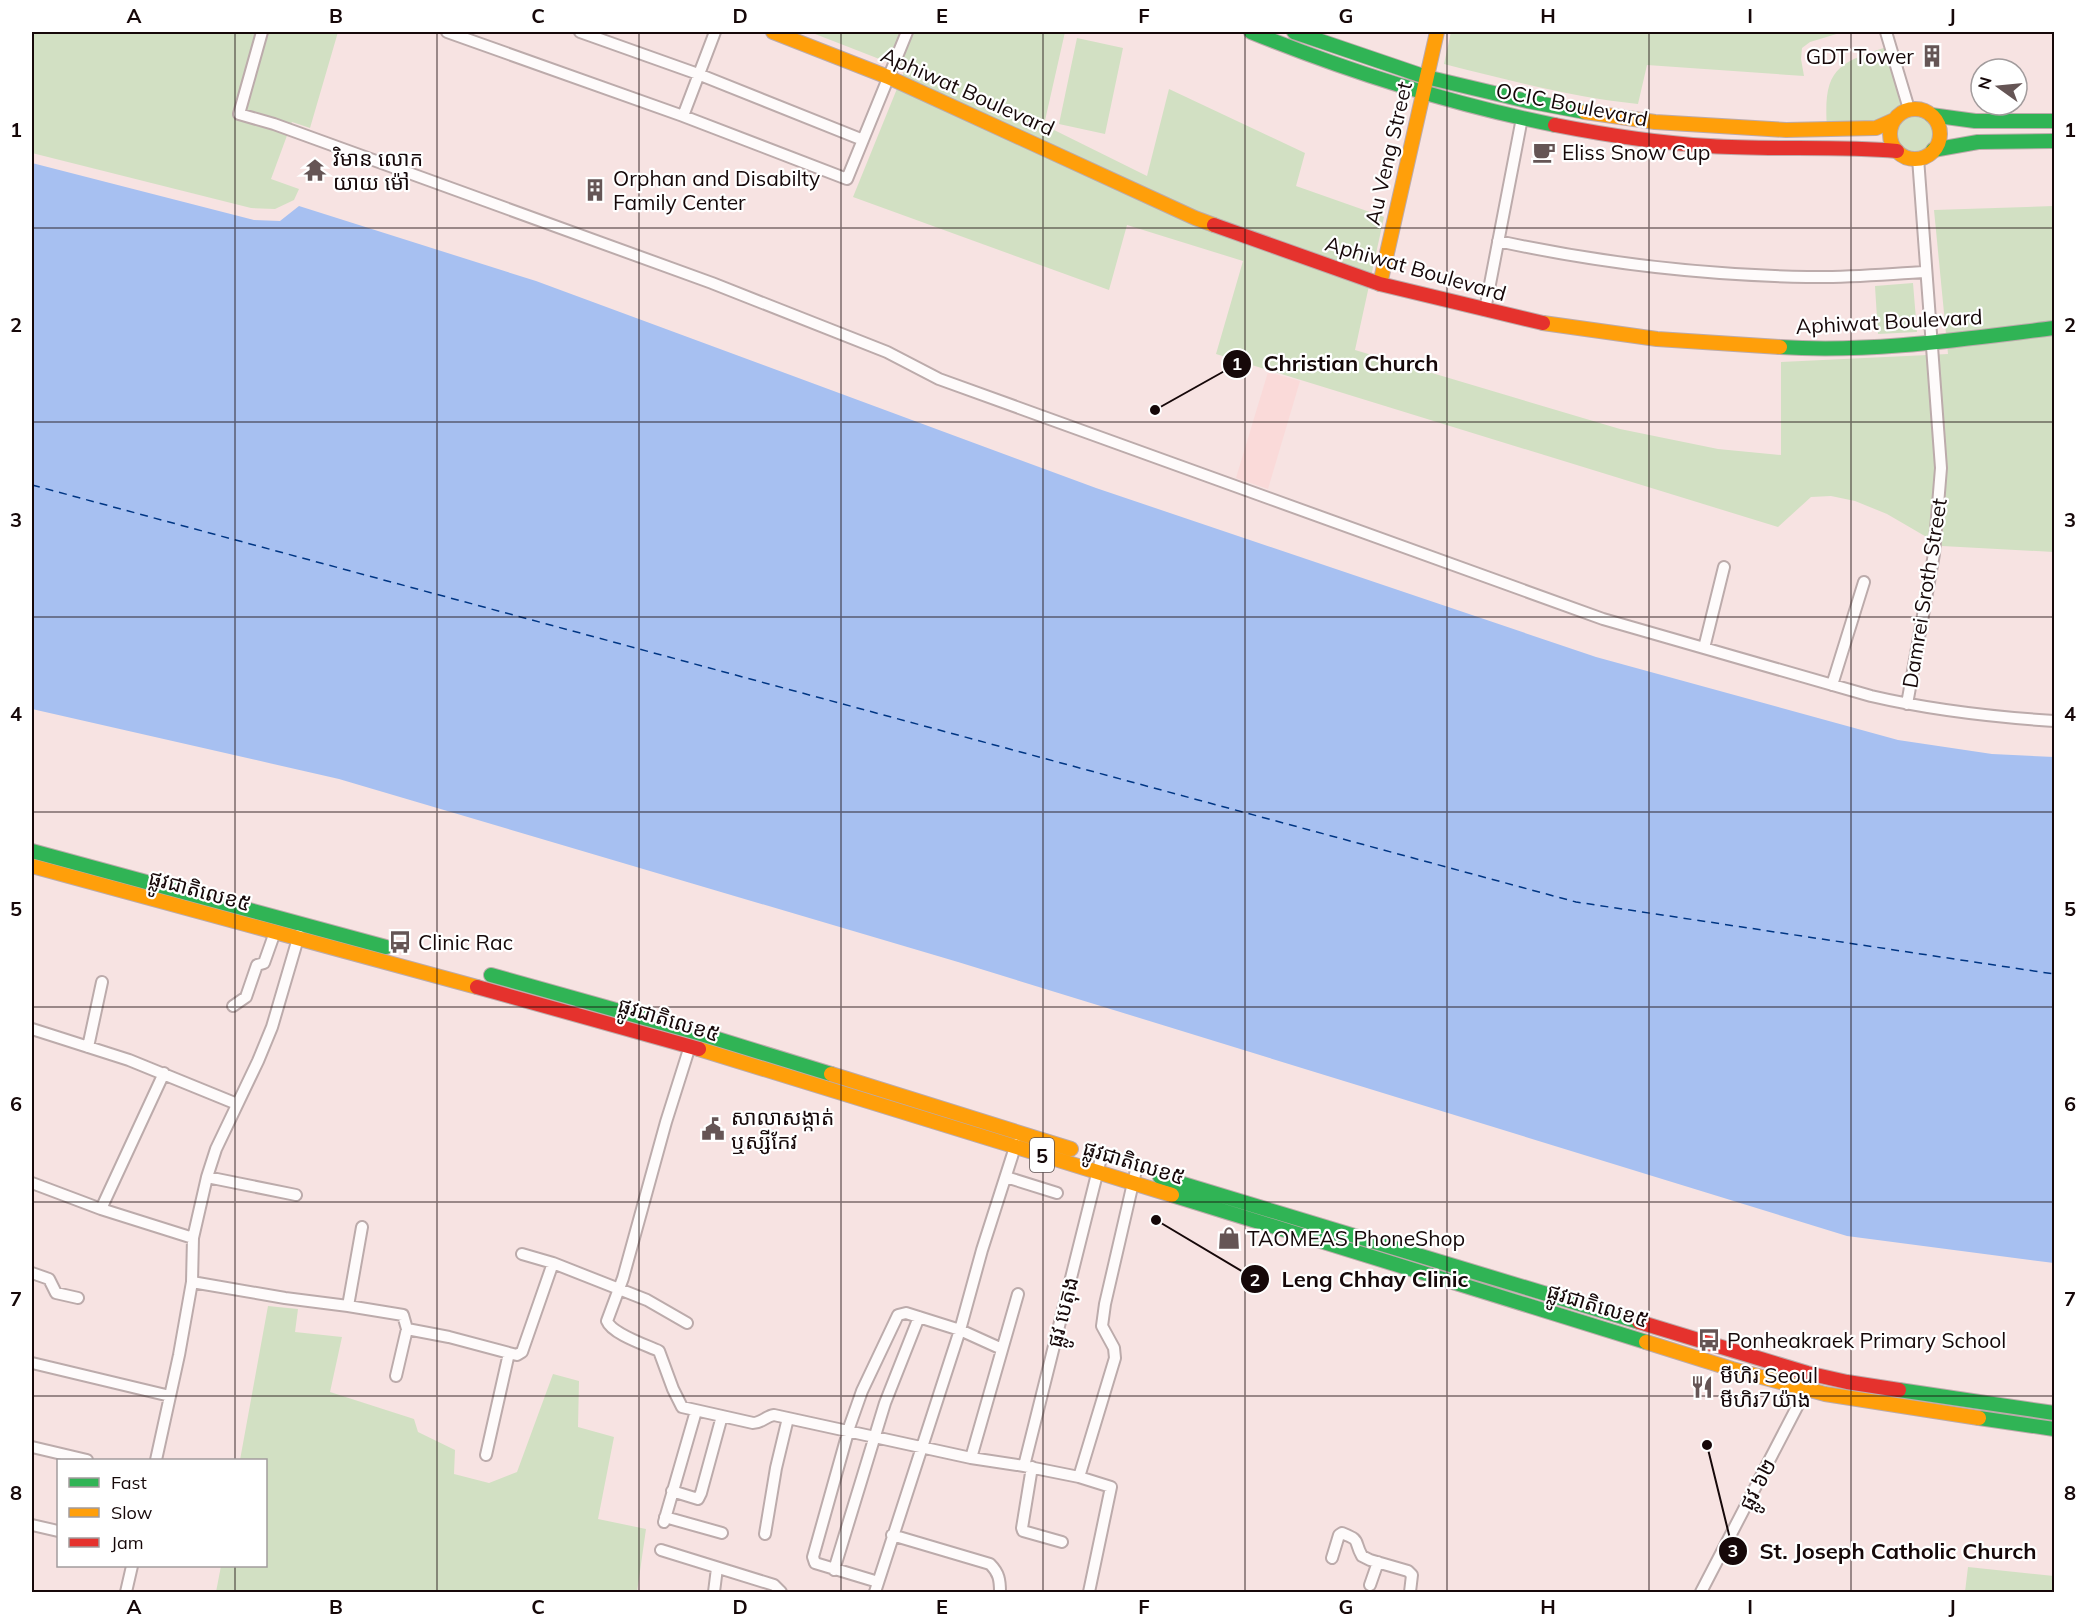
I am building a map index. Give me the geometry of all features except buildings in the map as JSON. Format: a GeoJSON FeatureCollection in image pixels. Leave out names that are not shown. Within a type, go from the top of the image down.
{"type":"FeatureCollection","features":[{"type":"Feature","properties":{"kind":"main road","name":"Aphiwat Boulevard"},"geometry":{"type":"LineString","coordinates":[[774,32],[888,77],[1196,218],[1380,284],[1529,321],[1657,339],[1807,348],[1933,343],[2055,328]]}},
{"type":"Feature","properties":{"kind":"main road","name":"OCIC Boulevard"},"geometry":{"type":"LineString","coordinates":[[1251,32],[1303,54],[1422,94],[1522,118],[1616,136],[1734,148],[1897,151]]}},
{"type":"Feature","properties":{"kind":"main road","name":"OCIC Boulevard"},"geometry":{"type":"LineString","coordinates":[[1294,32],[1426,77],[1559,108],[1655,122],[1786,130],[1876,128],[1894,120]]}},
{"type":"Feature","properties":{"kind":"main road","name":"Au Veng Street"},"geometry":{"type":"LineString","coordinates":[[1380,284],[1437,32]]}},
{"type":"Feature","properties":{"kind":"main road"},"geometry":{"type":"LineString","coordinates":[[2055,121],[1975,121],[1931,115],[1917,109],[1909,109],[1894,120],[1890,136],[1897,151],[1904,156],[1918,158],[1933,150],[1956,143],[2055,141]]}},
{"type":"Feature","properties":{"kind":"main road"},"geometry":{"type":"LineString","coordinates":[[1931,115],[1937,123],[1939,132],[1938,142],[1933,150]]}},
{"type":"Feature","properties":{"kind":"main road","name":"ផ្លូវជាតិលេខ៥"},"geometry":{"type":"LineString","coordinates":[[32,851],[405,952]]}},
{"type":"Feature","properties":{"kind":"main road","name":"ផ្លូវជាតិលេខ៥"},"geometry":{"type":"LineString","coordinates":[[32,866],[593,1018],[1096,1172],[1134,1176],[1807,1373],[1847,1382],[2055,1413]]}},
{"type":"Feature","properties":{"kind":"main road","name":"ផ្លូវជាតិលេខ៥"},"geometry":{"type":"LineString","coordinates":[[473,970],[665,1023],[1020,1132],[1091,1155],[1134,1176],[1722,1366],[1803,1389],[2055,1429]]}},
{"type":"Feature","properties":{"kind":"street"},"geometry":{"type":"LineString","coordinates":[[262,32],[239,114],[274,124],[712,283],[887,352],[939,379],[1603,619],[1832,685],[1907,704],[1994,716],[2055,721]]}},
{"type":"Feature","properties":{"kind":"street"},"geometry":{"type":"LineString","coordinates":[[447,32],[683,116],[847,179],[907,32]]}},
{"type":"Feature","properties":{"kind":"street"},"geometry":{"type":"LineString","coordinates":[[580,32],[698,74],[863,140]]}},
{"type":"Feature","properties":{"kind":"street"},"geometry":{"type":"LineString","coordinates":[[683,116],[715,32]]}},
{"type":"Feature","properties":{"kind":"street"},"geometry":{"type":"LineString","coordinates":[[1886,32],[1909,109]]}},
{"type":"Feature","properties":{"kind":"street"},"geometry":{"type":"LineString","coordinates":[[1485,310],[1522,118]]}},
{"type":"Feature","properties":{"kind":"street","name":"Damrei Sroth Street"},"geometry":{"type":"LineString","coordinates":[[1907,704],[1934,554],[1941,468],[1918,158]]}},
{"type":"Feature","properties":{"kind":"street"},"geometry":{"type":"LineString","coordinates":[[1498,241],[1543,251],[1665,268],[1808,277],[1926,272]]}},
{"type":"Feature","properties":{"kind":"street"},"geometry":{"type":"LineString","coordinates":[[1704,648],[1724,567]]}},
{"type":"Feature","properties":{"kind":"street"},"geometry":{"type":"LineString","coordinates":[[1832,685],[1864,582]]}},
{"type":"Feature","properties":{"kind":"street"},"geometry":{"type":"LineString","coordinates":[[156,1459],[192,1282],[192,1238],[207,1177],[216,1149],[258,1062],[272,1027],[302,924]]}},
{"type":"Feature","properties":{"kind":"street"},"geometry":{"type":"LineString","coordinates":[[233,1006],[246,997],[257,965],[264,963],[267,958],[275,932]]}},
{"type":"Feature","properties":{"kind":"street"},"geometry":{"type":"LineString","coordinates":[[88,1047],[102,982]]}},
{"type":"Feature","properties":{"kind":"street"},"geometry":{"type":"LineString","coordinates":[[32,1029],[164,1073],[237,1104]]}},
{"type":"Feature","properties":{"kind":"street"},"geometry":{"type":"LineString","coordinates":[[690,1046],[619,1289],[607,1321],[609,1326],[626,1337],[659,1351],[680,1406],[753,1423],[759,1423],[770,1415],[788,1418],[971,1458],[1079,1477],[1112,1487],[1089,1593]]}},
{"type":"Feature","properties":{"kind":"street"},"geometry":{"type":"LineString","coordinates":[[101,1209],[164,1073]]}},
{"type":"Feature","properties":{"kind":"street"},"geometry":{"type":"LineString","coordinates":[[1002,1349],[960,1330],[906,1313],[898,1315],[862,1391],[848,1432],[813,1557],[815,1563],[876,1587],[960,1330],[982,1250],[1020,1132]]}},
{"type":"Feature","properties":{"kind":"street","name":"ផ្លូវ បេតុង"},"geometry":{"type":"LineString","coordinates":[[1062,1542],[1023,1531],[1022,1528],[1028,1467],[1096,1172],[1091,1155]]}},
{"type":"Feature","properties":{"kind":"street"},"geometry":{"type":"LineString","coordinates":[[1079,1477],[1115,1358],[1114,1348],[1102,1326],[1104,1304],[1134,1176]]}},
{"type":"Feature","properties":{"kind":"street"},"geometry":{"type":"LineString","coordinates":[[207,1177],[296,1195]]}},
{"type":"Feature","properties":{"kind":"street"},"geometry":{"type":"LineString","coordinates":[[1006,1177],[1057,1193]]}},
{"type":"Feature","properties":{"kind":"street"},"geometry":{"type":"LineString","coordinates":[[32,1187],[192,1238]]}},
{"type":"Feature","properties":{"kind":"street"},"geometry":{"type":"LineString","coordinates":[[348,1306],[362,1227]]}},
{"type":"Feature","properties":{"kind":"street"},"geometry":{"type":"LineString","coordinates":[[522,1254],[553,1263],[647,1300],[687,1323]]}},
{"type":"Feature","properties":{"kind":"street"},"geometry":{"type":"LineString","coordinates":[[407,1329],[449,1336],[519,1355],[553,1263]]}},
{"type":"Feature","properties":{"kind":"street"},"geometry":{"type":"LineString","coordinates":[[32,1274],[49,1279],[56,1293],[78,1298]]}},
{"type":"Feature","properties":{"kind":"street"},"geometry":{"type":"LineString","coordinates":[[192,1282],[403,1315],[407,1329],[396,1376]]}},
{"type":"Feature","properties":{"kind":"street"},"geometry":{"type":"LineString","coordinates":[[971,1458],[1018,1294]]}},
{"type":"Feature","properties":{"kind":"street"},"geometry":{"type":"LineString","coordinates":[[834,1570],[874,1438],[919,1317]]}},
{"type":"Feature","properties":{"kind":"street"},"geometry":{"type":"LineString","coordinates":[[486,1455],[509,1353]]}},
{"type":"Feature","properties":{"kind":"street"},"geometry":{"type":"LineString","coordinates":[[32,1363],[170,1396]]}},
{"type":"Feature","properties":{"kind":"street","name":"ផ្លូវ ៦២"},"geometry":{"type":"LineString","coordinates":[[1701,1593],[1797,1407],[1807,1373]]}},
{"type":"Feature","properties":{"kind":"street"},"geometry":{"type":"LineString","coordinates":[[696,1410],[665,1519],[722,1533]]}},
{"type":"Feature","properties":{"kind":"street"},"geometry":{"type":"LineString","coordinates":[[672,1491],[698,1499],[722,1416]]}},
{"type":"Feature","properties":{"kind":"street"},"geometry":{"type":"LineString","coordinates":[[765,1534],[779,1449],[788,1418]]}},
{"type":"Feature","properties":{"kind":"street"},"geometry":{"type":"LineString","coordinates":[[32,1447],[79,1459]]}},
{"type":"Feature","properties":{"kind":"street"},"geometry":{"type":"LineString","coordinates":[[32,1525],[57,1531]]}},
{"type":"Feature","properties":{"kind":"street"},"geometry":{"type":"LineString","coordinates":[[892,1534],[990,1564],[997,1571],[1000,1593]]}},
{"type":"Feature","properties":{"kind":"street"},"geometry":{"type":"LineString","coordinates":[[1332,1558],[1339,1534],[1354,1538],[1358,1542],[1362,1556],[1408,1571],[1412,1575],[1410,1593]]}},
{"type":"Feature","properties":{"kind":"street"},"geometry":{"type":"LineString","coordinates":[[661,1550],[774,1585],[781,1593]]}},
{"type":"Feature","properties":{"kind":"street"},"geometry":{"type":"LineString","coordinates":[[1371,1585],[1378,1562]]}},
{"type":"Feature","properties":{"kind":"street"},"geometry":{"type":"LineString","coordinates":[[126,1593],[132,1567]]}},
{"type":"Feature","properties":{"kind":"street"},"geometry":{"type":"LineString","coordinates":[[714,1593],[717,1568]]}},
{"type":"Feature","properties":{"kind":"shaded area"},"geometry":{"type":"Polygon","coordinates":[[[1268,372],[1300,381],[1268,489],[1236,478],[1268,372]]]}},
{"type":"Feature","properties":{"kind":"green space"},"geometry":{"type":"Polygon","coordinates":[[[32,32],[338,32],[310,128],[292,122],[271,179],[299,189],[294,200],[275,209],[251,208],[32,153],[32,32]]]}},
{"type":"Feature","properties":{"kind":"green space"},"geometry":{"type":"Polygon","coordinates":[[[810,32],[1065,32],[1044,125],[1147,176],[1169,89],[1305,153],[1296,186],[1384,217],[1355,350],[1620,429],[1718,449],[1781,455],[1781,362],[1948,354],[1934,210],[2054,206],[2054,552],[1942,546],[1887,514],[1855,501],[1831,496],[1811,497],[1778,527],[1216,354],[1243,261],[1127,225],[1109,290],[853,197],[905,69],[810,32]]]}},
{"type":"Feature","properties":{"kind":"green space"},"geometry":{"type":"Polygon","coordinates":[[[1451,32],[1843,32],[1810,42],[1802,48],[1804,76],[1647,65],[1638,104],[1564,92],[1444,64],[1451,32]]]}},
{"type":"Feature","properties":{"kind":"green space"},"geometry":{"type":"Polygon","coordinates":[[[1077,38],[1123,48],[1105,134],[1059,124],[1077,38]]]}},
{"type":"Feature","properties":{"kind":"green space"},"geometry":{"type":"Polygon","coordinates":[[[1890,46],[1909,109],[1894,120],[1827,129],[1828,93],[1837,71],[1857,58],[1890,46]]]}},
{"type":"Feature","properties":{"kind":"green space"},"geometry":{"type":"Polygon","coordinates":[[[1915,116],[1928,121],[1933,134],[1928,147],[1915,152],[1902,147],[1897,134],[1902,121],[1915,116]]]}},
{"type":"Feature","properties":{"kind":"green space"},"geometry":{"type":"Polygon","coordinates":[[[1913,283],[1917,332],[1878,334],[1875,286],[1913,283]]]}},
{"type":"Feature","properties":{"kind":"green space"},"geometry":{"type":"Polygon","coordinates":[[[268,1306],[298,1309],[295,1332],[342,1337],[330,1392],[414,1419],[418,1432],[455,1450],[454,1474],[489,1483],[517,1472],[553,1374],[579,1381],[578,1427],[614,1437],[598,1519],[646,1529],[637,1592],[216,1592],[221,1567],[267,1567],[267,1459],[240,1459],[268,1306]]]}},
{"type":"Feature","properties":{"kind":"green space"},"geometry":{"type":"Polygon","coordinates":[[[1968,1567],[2054,1576],[2054,1592],[1965,1592],[1968,1567]]]}},
{"type":"Feature","properties":{"kind":"water"},"geometry":{"type":"Polygon","coordinates":[[[32,163],[254,220],[280,221],[299,206],[536,281],[1096,488],[1596,657],[1898,740],[1992,754],[2054,757],[2054,1263],[1847,1236],[958,962],[339,779],[32,709],[32,163]]]}},
{"type":"Feature","properties":{"kind":"ferry route"},"geometry":{"type":"LineString","coordinates":[[32,485],[1576,902],[2054,974]]}},
{"type":"Feature","properties":{"kind":"traffic: fast"},"geometry":{"type":"LineString","coordinates":[[1251,32],[1401,86],[1516,117],[1555,125]]}},
{"type":"Feature","properties":{"kind":"traffic: fast"},"geometry":{"type":"LineString","coordinates":[[1294,32],[1426,77],[1585,112]]}},
{"type":"Feature","properties":{"kind":"traffic: fast"},"geometry":{"type":"LineString","coordinates":[[1931,115],[1975,121],[2054,121]]}},
{"type":"Feature","properties":{"kind":"traffic: fast"},"geometry":{"type":"LineString","coordinates":[[1933,150],[1978,142],[2054,141]]}},
{"type":"Feature","properties":{"kind":"traffic: fast"},"geometry":{"type":"LineString","coordinates":[[1780,347],[1883,347],[2054,328]]}},
{"type":"Feature","properties":{"kind":"traffic: fast"},"geometry":{"type":"LineString","coordinates":[[32,851],[386,947]]}},
{"type":"Feature","properties":{"kind":"traffic: fast"},"geometry":{"type":"LineString","coordinates":[[491,975],[698,1033],[831,1074]]}},
{"type":"Feature","properties":{"kind":"traffic: fast"},"geometry":{"type":"LineString","coordinates":[[1160,1177],[1639,1322]]}},
{"type":"Feature","properties":{"kind":"traffic: fast"},"geometry":{"type":"LineString","coordinates":[[1172,1195],[1646,1342]]}},
{"type":"Feature","properties":{"kind":"traffic: fast"},"geometry":{"type":"LineString","coordinates":[[1899,1390],[2054,1413]]}},
{"type":"Feature","properties":{"kind":"traffic: fast"},"geometry":{"type":"LineString","coordinates":[[1979,1418],[2054,1429]]}},
{"type":"Feature","properties":{"kind":"traffic: slow"},"geometry":{"type":"LineString","coordinates":[[773,32],[888,77],[1214,225]]}},
{"type":"Feature","properties":{"kind":"traffic: slow"},"geometry":{"type":"LineString","coordinates":[[1380,284],[1437,32]]}},
{"type":"Feature","properties":{"kind":"traffic: slow"},"geometry":{"type":"LineString","coordinates":[[1915,109],[1924,111],[1935,120],[1940,134],[1938,143],[1929,154],[1915,159],[1906,157],[1895,148],[1890,134],[1892,125],[1901,114],[1915,109]]}},
{"type":"Feature","properties":{"kind":"traffic: slow"},"geometry":{"type":"LineString","coordinates":[[1585,112],[1655,122],[1786,130],[1876,128],[1894,120]]}},
{"type":"Feature","properties":{"kind":"traffic: slow"},"geometry":{"type":"LineString","coordinates":[[1543,323],[1657,339],[1780,347]]}},
{"type":"Feature","properties":{"kind":"traffic: slow"},"geometry":{"type":"LineString","coordinates":[[32,866],[477,987]]}},
{"type":"Feature","properties":{"kind":"traffic: slow"},"geometry":{"type":"LineString","coordinates":[[699,1049],[1172,1195]]}},
{"type":"Feature","properties":{"kind":"traffic: slow"},"geometry":{"type":"LineString","coordinates":[[831,1074],[1071,1149]]}},
{"type":"Feature","properties":{"kind":"traffic: slow"},"geometry":{"type":"LineString","coordinates":[[1646,1342],[1732,1369],[1825,1394],[1979,1418]]}},
{"type":"Feature","properties":{"kind":"traffic: jam"},"geometry":{"type":"LineString","coordinates":[[1555,125],[1691,145],[1897,151]]}},
{"type":"Feature","properties":{"kind":"traffic: jam"},"geometry":{"type":"LineString","coordinates":[[1214,225],[1380,284],[1543,323]]}},
{"type":"Feature","properties":{"kind":"traffic: jam"},"geometry":{"type":"LineString","coordinates":[[477,987],[699,1049]]}},
{"type":"Feature","properties":{"kind":"traffic: jam"},"geometry":{"type":"LineString","coordinates":[[1639,1322],[1807,1373],[1899,1390]]}},
{"type":"Feature","properties":{"kind":"place","name":"GDT Tower"},"geometry":{"type":"Point","coordinates":[1932,56]}},
{"type":"Feature","properties":{"kind":"place","name":"Eliss Snow Cup"},"geometry":{"type":"Point","coordinates":[1544,152]}},
{"type":"Feature","properties":{"kind":"place","name":"វិមាន លោក យាយ ម៉ៅ"},"geometry":{"type":"Point","coordinates":[315,170]}},
{"type":"Feature","properties":{"kind":"place","name":"Orphan and Disabilty Family Center"},"geometry":{"type":"Point","coordinates":[595,190]}},
{"type":"Feature","properties":{"kind":"place","name":"Christian Church"},"geometry":{"type":"Point","coordinates":[1155,410]}},
{"type":"Feature","properties":{"kind":"place","name":"Clinic Rac"},"geometry":{"type":"Point","coordinates":[400,942]}},
{"type":"Feature","properties":{"kind":"place","name":"សាលាសង្កាត់ ឬស្សីកែវ"},"geometry":{"type":"Point","coordinates":[713,1129]}},
{"type":"Feature","properties":{"kind":"place","name":"Leng Chhay Clinic"},"geometry":{"type":"Point","coordinates":[1156,1220]}},
{"type":"Feature","properties":{"kind":"place","name":"TAOMEAS PhoneShop"},"geometry":{"type":"Point","coordinates":[1229,1238]}},
{"type":"Feature","properties":{"kind":"place","name":"Ponheakraek Primary School"},"geometry":{"type":"Point","coordinates":[1709,1340]}},
{"type":"Feature","properties":{"kind":"place","name":"មីហិរ Seoul មីហិរ7យ៉ាង"},"geometry":{"type":"Point","coordinates":[1702,1387]}},
{"type":"Feature","properties":{"kind":"place","name":"St. Joseph Catholic Church"},"geometry":{"type":"Point","coordinates":[1707,1445]}}]}
